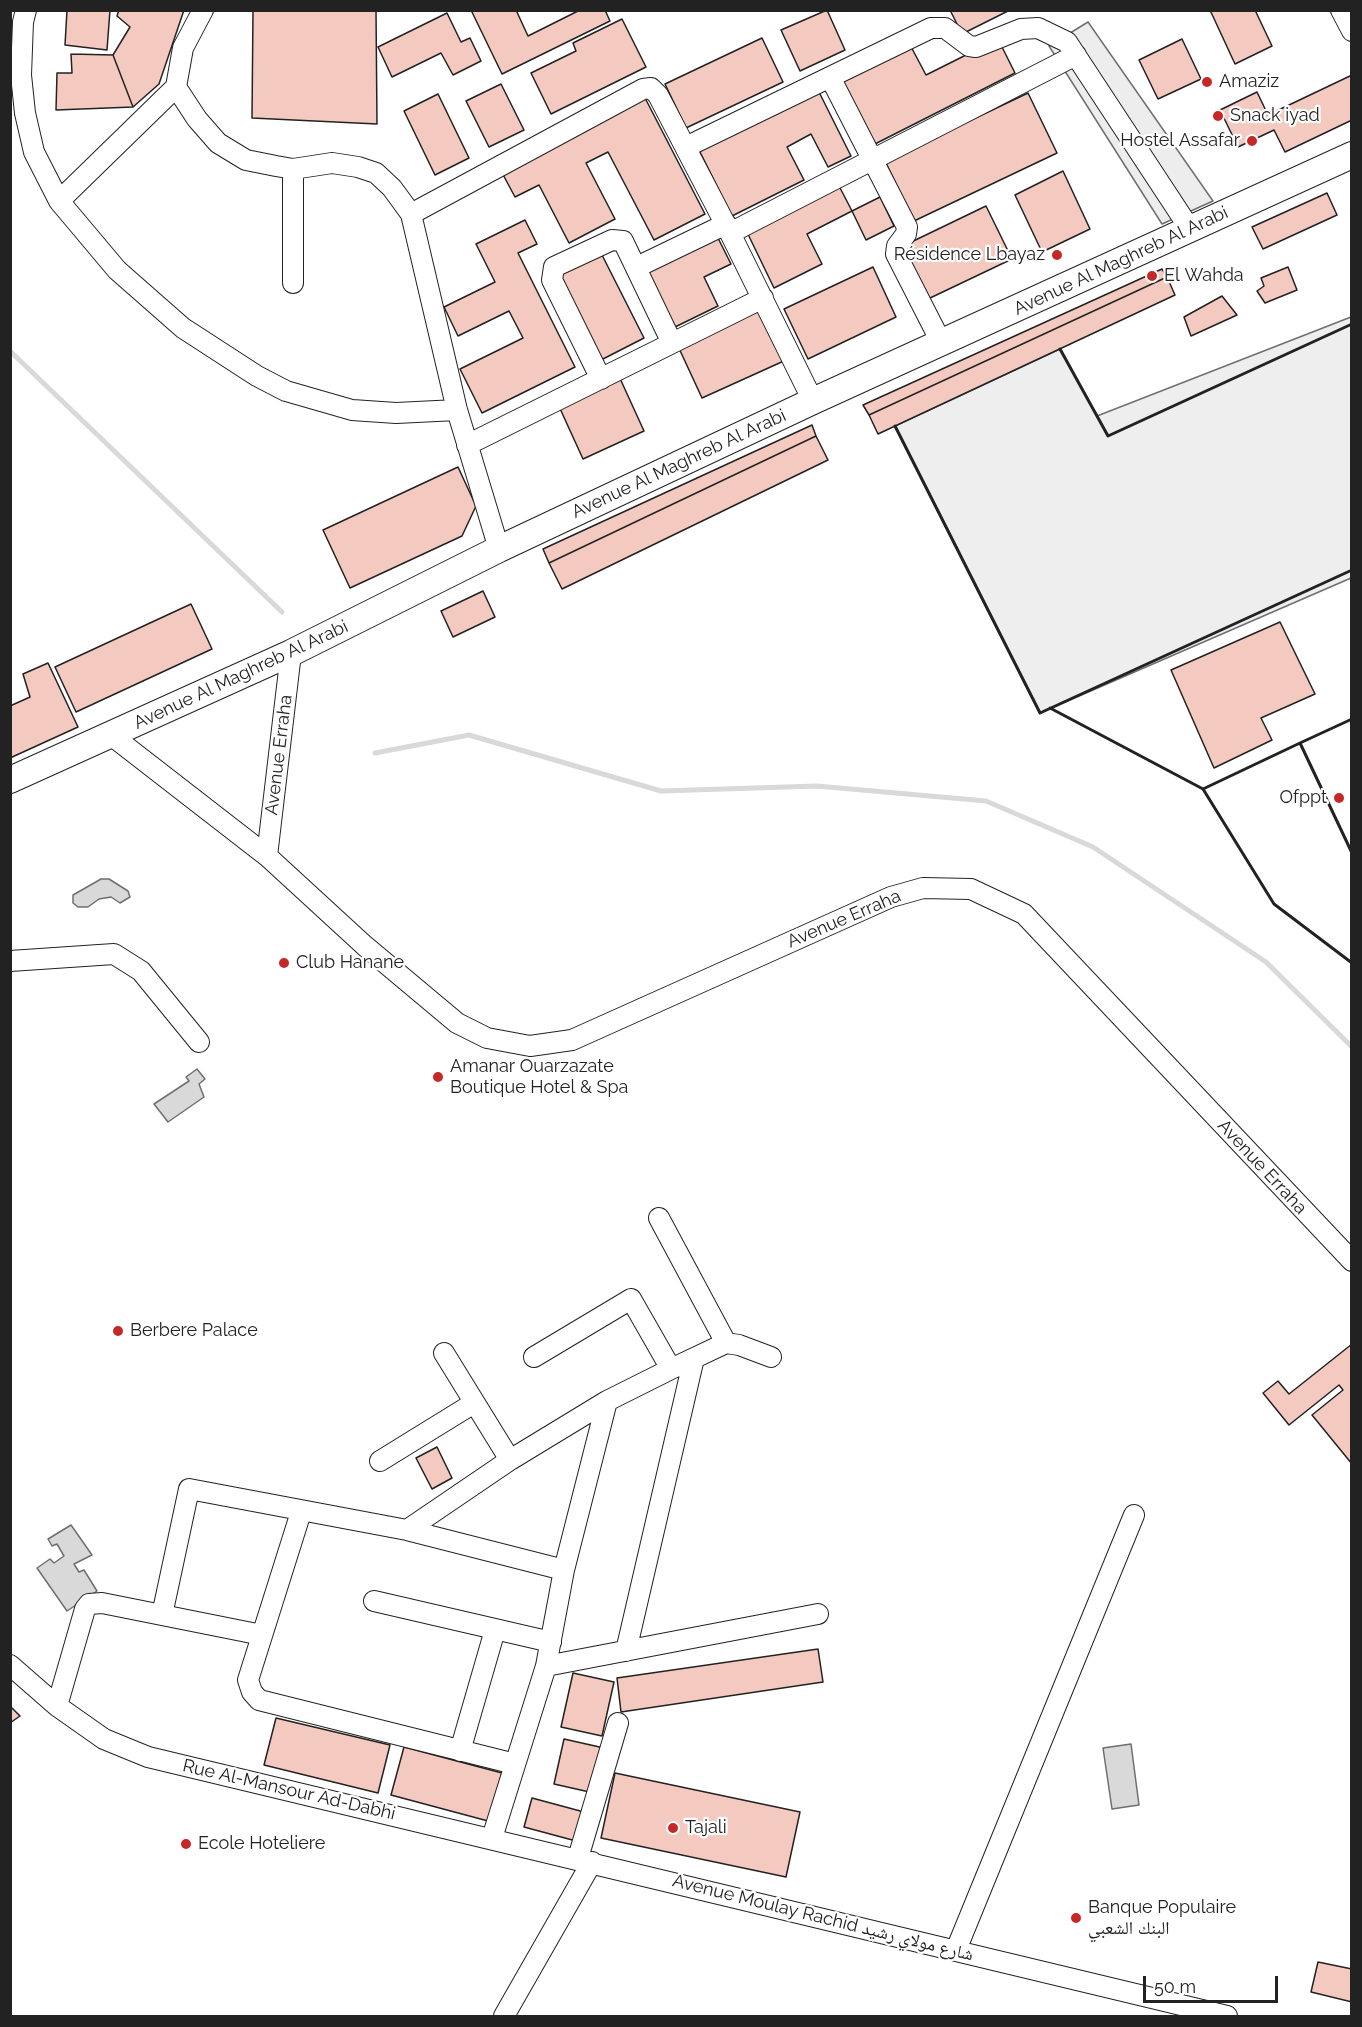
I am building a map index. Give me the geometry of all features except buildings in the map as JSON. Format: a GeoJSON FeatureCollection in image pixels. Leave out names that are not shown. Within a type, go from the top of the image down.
{"type":"FeatureCollection","features":[{"type":"Feature","properties":{"kind":"main road","name":"Avenue Al Maghreb Al Arabi"},"geometry":{"type":"LineString","coordinates":[[10,780],[291,653],[499,549],[813,401],[1352,155]]}},
{"type":"Feature","properties":{"kind":"street"},"geometry":{"type":"LineString","coordinates":[[26,10],[23,22],[21,75],[25,113],[34,152],[59,201],[117,270],[183,328],[257,376],[303,397],[352,410],[396,413],[458,410]]}},
{"type":"Feature","properties":{"kind":"street"},"geometry":{"type":"LineString","coordinates":[[59,201],[176,87],[183,48],[203,10]]}},
{"type":"Feature","properties":{"kind":"street"},"geometry":{"type":"LineString","coordinates":[[1341,10],[1352,31]]}},
{"type":"Feature","properties":{"kind":"street"},"geometry":{"type":"LineString","coordinates":[[686,147],[931,28],[939,27],[969,46],[976,47],[1021,29],[1038,28],[1067,42],[1190,229]]}},
{"type":"Feature","properties":{"kind":"street"},"geometry":{"type":"LineString","coordinates":[[637,267],[728,228],[873,159],[1076,55]]}},
{"type":"Feature","properties":{"kind":"street"},"geometry":{"type":"LineString","coordinates":[[830,77],[907,227],[906,234],[897,246],[896,254],[942,344]]}},
{"type":"Feature","properties":{"kind":"street"},"geometry":{"type":"LineString","coordinates":[[176,87],[197,119],[218,143],[246,160],[293,169],[332,163],[358,167],[376,173],[392,188],[411,214],[467,445],[499,549]]}},
{"type":"Feature","properties":{"kind":"street"},"geometry":{"type":"LineString","coordinates":[[411,214],[648,88],[658,95],[686,147],[813,401]]}},
{"type":"Feature","properties":{"kind":"street"},"geometry":{"type":"LineString","coordinates":[[292,283],[293,169]]}},
{"type":"Feature","properties":{"kind":"street"},"geometry":{"type":"LineString","coordinates":[[601,379],[552,280],[551,272],[554,267],[617,239],[627,244],[672,343]]}},
{"type":"Feature","properties":{"kind":"street"},"geometry":{"type":"LineString","coordinates":[[467,445],[763,298]]}},
{"type":"Feature","properties":{"kind":"street","name":"Avenue Erraha"},"geometry":{"type":"LineString","coordinates":[[267,856],[291,653]]}},
{"type":"Feature","properties":{"kind":"street","name":"Avenue Erraha"},"geometry":{"type":"LineString","coordinates":[[111,735],[267,856],[373,952],[457,1023],[487,1038],[530,1046],[573,1040],[891,897],[923,888],[971,889],[1024,914],[1352,1261]]}},
{"type":"Feature","properties":{"kind":"street"},"geometry":{"type":"LineString","coordinates":[[10,961],[114,954],[141,971],[199,1042]]}},
{"type":"Feature","properties":{"kind":"street"},"geometry":{"type":"LineString","coordinates":[[659,1218],[726,1343]]}},
{"type":"Feature","properties":{"kind":"street"},"geometry":{"type":"LineString","coordinates":[[534,1357],[631,1299],[670,1369]]}},
{"type":"Feature","properties":{"kind":"street"},"geometry":{"type":"LineString","coordinates":[[407,1530],[510,1460],[607,1401],[670,1369],[726,1343],[739,1345],[771,1357]]}},
{"type":"Feature","properties":{"kind":"street"},"geometry":{"type":"LineString","coordinates":[[444,1353],[510,1460]]}},
{"type":"Feature","properties":{"kind":"street"},"geometry":{"type":"LineString","coordinates":[[626,1651],[694,1358]]}},
{"type":"Feature","properties":{"kind":"street"},"geometry":{"type":"LineString","coordinates":[[492,1838],[546,1666],[564,1570],[607,1401]]}},
{"type":"Feature","properties":{"kind":"street"},"geometry":{"type":"LineString","coordinates":[[380,1461],[474,1403]]}},
{"type":"Feature","properties":{"kind":"street"},"geometry":{"type":"LineString","coordinates":[[162,1615],[189,1489],[301,1512],[407,1530],[564,1570]]}},
{"type":"Feature","properties":{"kind":"street"},"geometry":{"type":"LineString","coordinates":[[301,1512],[248,1680],[252,1692],[259,1700],[515,1764]]}},
{"type":"Feature","properties":{"kind":"street"},"geometry":{"type":"LineString","coordinates":[[956,1950],[1134,1515]]}},
{"type":"Feature","properties":{"kind":"street"},"geometry":{"type":"LineString","coordinates":[[374,1602],[551,1642]]}},
{"type":"Feature","properties":{"kind":"street"},"geometry":{"type":"LineString","coordinates":[[57,1706],[85,1609],[89,1604],[102,1603],[262,1635]]}},
{"type":"Feature","properties":{"kind":"street"},"geometry":{"type":"LineString","coordinates":[[546,1666],[818,1614]]}},
{"type":"Feature","properties":{"kind":"street"},"geometry":{"type":"LineString","coordinates":[[460,1751],[495,1630]]}},
{"type":"Feature","properties":{"kind":"street","name":"Rue Al-Mansour Ad-Dabhi"},"geometry":{"type":"LineString","coordinates":[[10,1665],[57,1706],[104,1739],[148,1757],[585,1860]]}},
{"type":"Feature","properties":{"kind":"street"},"geometry":{"type":"LineString","coordinates":[[504,2016],[585,1860],[618,1723]]}},
{"type":"Feature","properties":{"kind":"street","name":"Avenue Moulay Rachid شارع مولاي رشيد"},"geometry":{"type":"LineString","coordinates":[[585,1860],[1227,2016]]}},
{"type":"Feature","properties":{"kind":"shaded area"},"geometry":{"type":"Polygon","coordinates":[[[1088,22],[1213,201],[1162,224],[1049,46],[1088,22]]]}},
{"type":"Feature","properties":{"kind":"shaded area"},"geometry":{"type":"Polygon","coordinates":[[[1351,317],[1351,578],[1040,713],[895,426],[1060,349],[1097,416],[1351,317]]]}},
{"type":"Feature","properties":{"kind":"shaded area"},"geometry":{"type":"Polygon","coordinates":[[[101,879],[109,879],[128,891],[130,897],[120,903],[111,897],[99,899],[88,907],[78,907],[73,903],[73,895],[101,879]]]}},
{"type":"Feature","properties":{"kind":"shaded area"},"geometry":{"type":"Polygon","coordinates":[[[197,1069],[205,1079],[199,1084],[204,1097],[168,1122],[154,1104],[189,1081],[186,1077],[197,1069]]]}},
{"type":"Feature","properties":{"kind":"shaded area"},"geometry":{"type":"Polygon","coordinates":[[[71,1525],[92,1555],[74,1564],[79,1572],[84,1570],[97,1591],[67,1611],[37,1568],[50,1559],[54,1563],[64,1556],[57,1544],[52,1546],[48,1539],[71,1525]]]}},
{"type":"Feature","properties":{"kind":"shaded area"},"geometry":{"type":"Polygon","coordinates":[[[1131,1744],[1139,1805],[1112,1809],[1103,1748],[1131,1744]]]}},
{"type":"Feature","properties":{"kind":"waterway"},"geometry":{"type":"LineString","coordinates":[[10,351],[282,612]]}},
{"type":"Feature","properties":{"kind":"waterway"},"geometry":{"type":"LineString","coordinates":[[375,753],[469,735],[661,791],[817,786],[986,801],[1093,847],[1266,962],[1352,1047]]}},
{"type":"Feature","properties":{"kind":"wall"},"geometry":{"type":"LineString","coordinates":[[1060,349],[1108,436],[1352,324]]}},
{"type":"Feature","properties":{"kind":"wall"},"geometry":{"type":"LineString","coordinates":[[895,426],[1040,713],[1352,570]]}},
{"type":"Feature","properties":{"kind":"wall"},"geometry":{"type":"LineString","coordinates":[[1050,708],[1203,789]]}},
{"type":"Feature","properties":{"kind":"wall"},"geometry":{"type":"LineString","coordinates":[[1352,719],[1300,743],[1352,853]]}},
{"type":"Feature","properties":{"kind":"wall"},"geometry":{"type":"LineString","coordinates":[[1300,743],[1203,789],[1274,904],[1352,963]]}},
{"type":"Feature","properties":{"kind":"place","name":"Amaziz"},"geometry":{"type":"Point","coordinates":[1207,82]}},
{"type":"Feature","properties":{"kind":"place","name":"Snack iyad"},"geometry":{"type":"Point","coordinates":[1218,116]}},
{"type":"Feature","properties":{"kind":"place","name":"Hostel Assafar"},"geometry":{"type":"Point","coordinates":[1252,141]}},
{"type":"Feature","properties":{"kind":"place","name":"Résidence Lbayaz"},"geometry":{"type":"Point","coordinates":[1057,255]}},
{"type":"Feature","properties":{"kind":"place","name":"El Wahda"},"geometry":{"type":"Point","coordinates":[1152,276]}},
{"type":"Feature","properties":{"kind":"place","name":"Ofppt"},"geometry":{"type":"Point","coordinates":[1339,798]}},
{"type":"Feature","properties":{"kind":"place","name":"Club Hanane"},"geometry":{"type":"Point","coordinates":[284,963]}},
{"type":"Feature","properties":{"kind":"place","name":"Amanar Ouarzazate Boutique Hotel & Spa"},"geometry":{"type":"Point","coordinates":[438,1077]}},
{"type":"Feature","properties":{"kind":"place","name":"Berbere Palace"},"geometry":{"type":"Point","coordinates":[118,1331]}},
{"type":"Feature","properties":{"kind":"place","name":"Tajali"},"geometry":{"type":"Point","coordinates":[673,1828]}},
{"type":"Feature","properties":{"kind":"place","name":"Ecole Hoteliere"},"geometry":{"type":"Point","coordinates":[186,1844]}},
{"type":"Feature","properties":{"kind":"place","name":"Banque Populaire البنك الشعبي"},"geometry":{"type":"Point","coordinates":[1076,1918]}}]}
